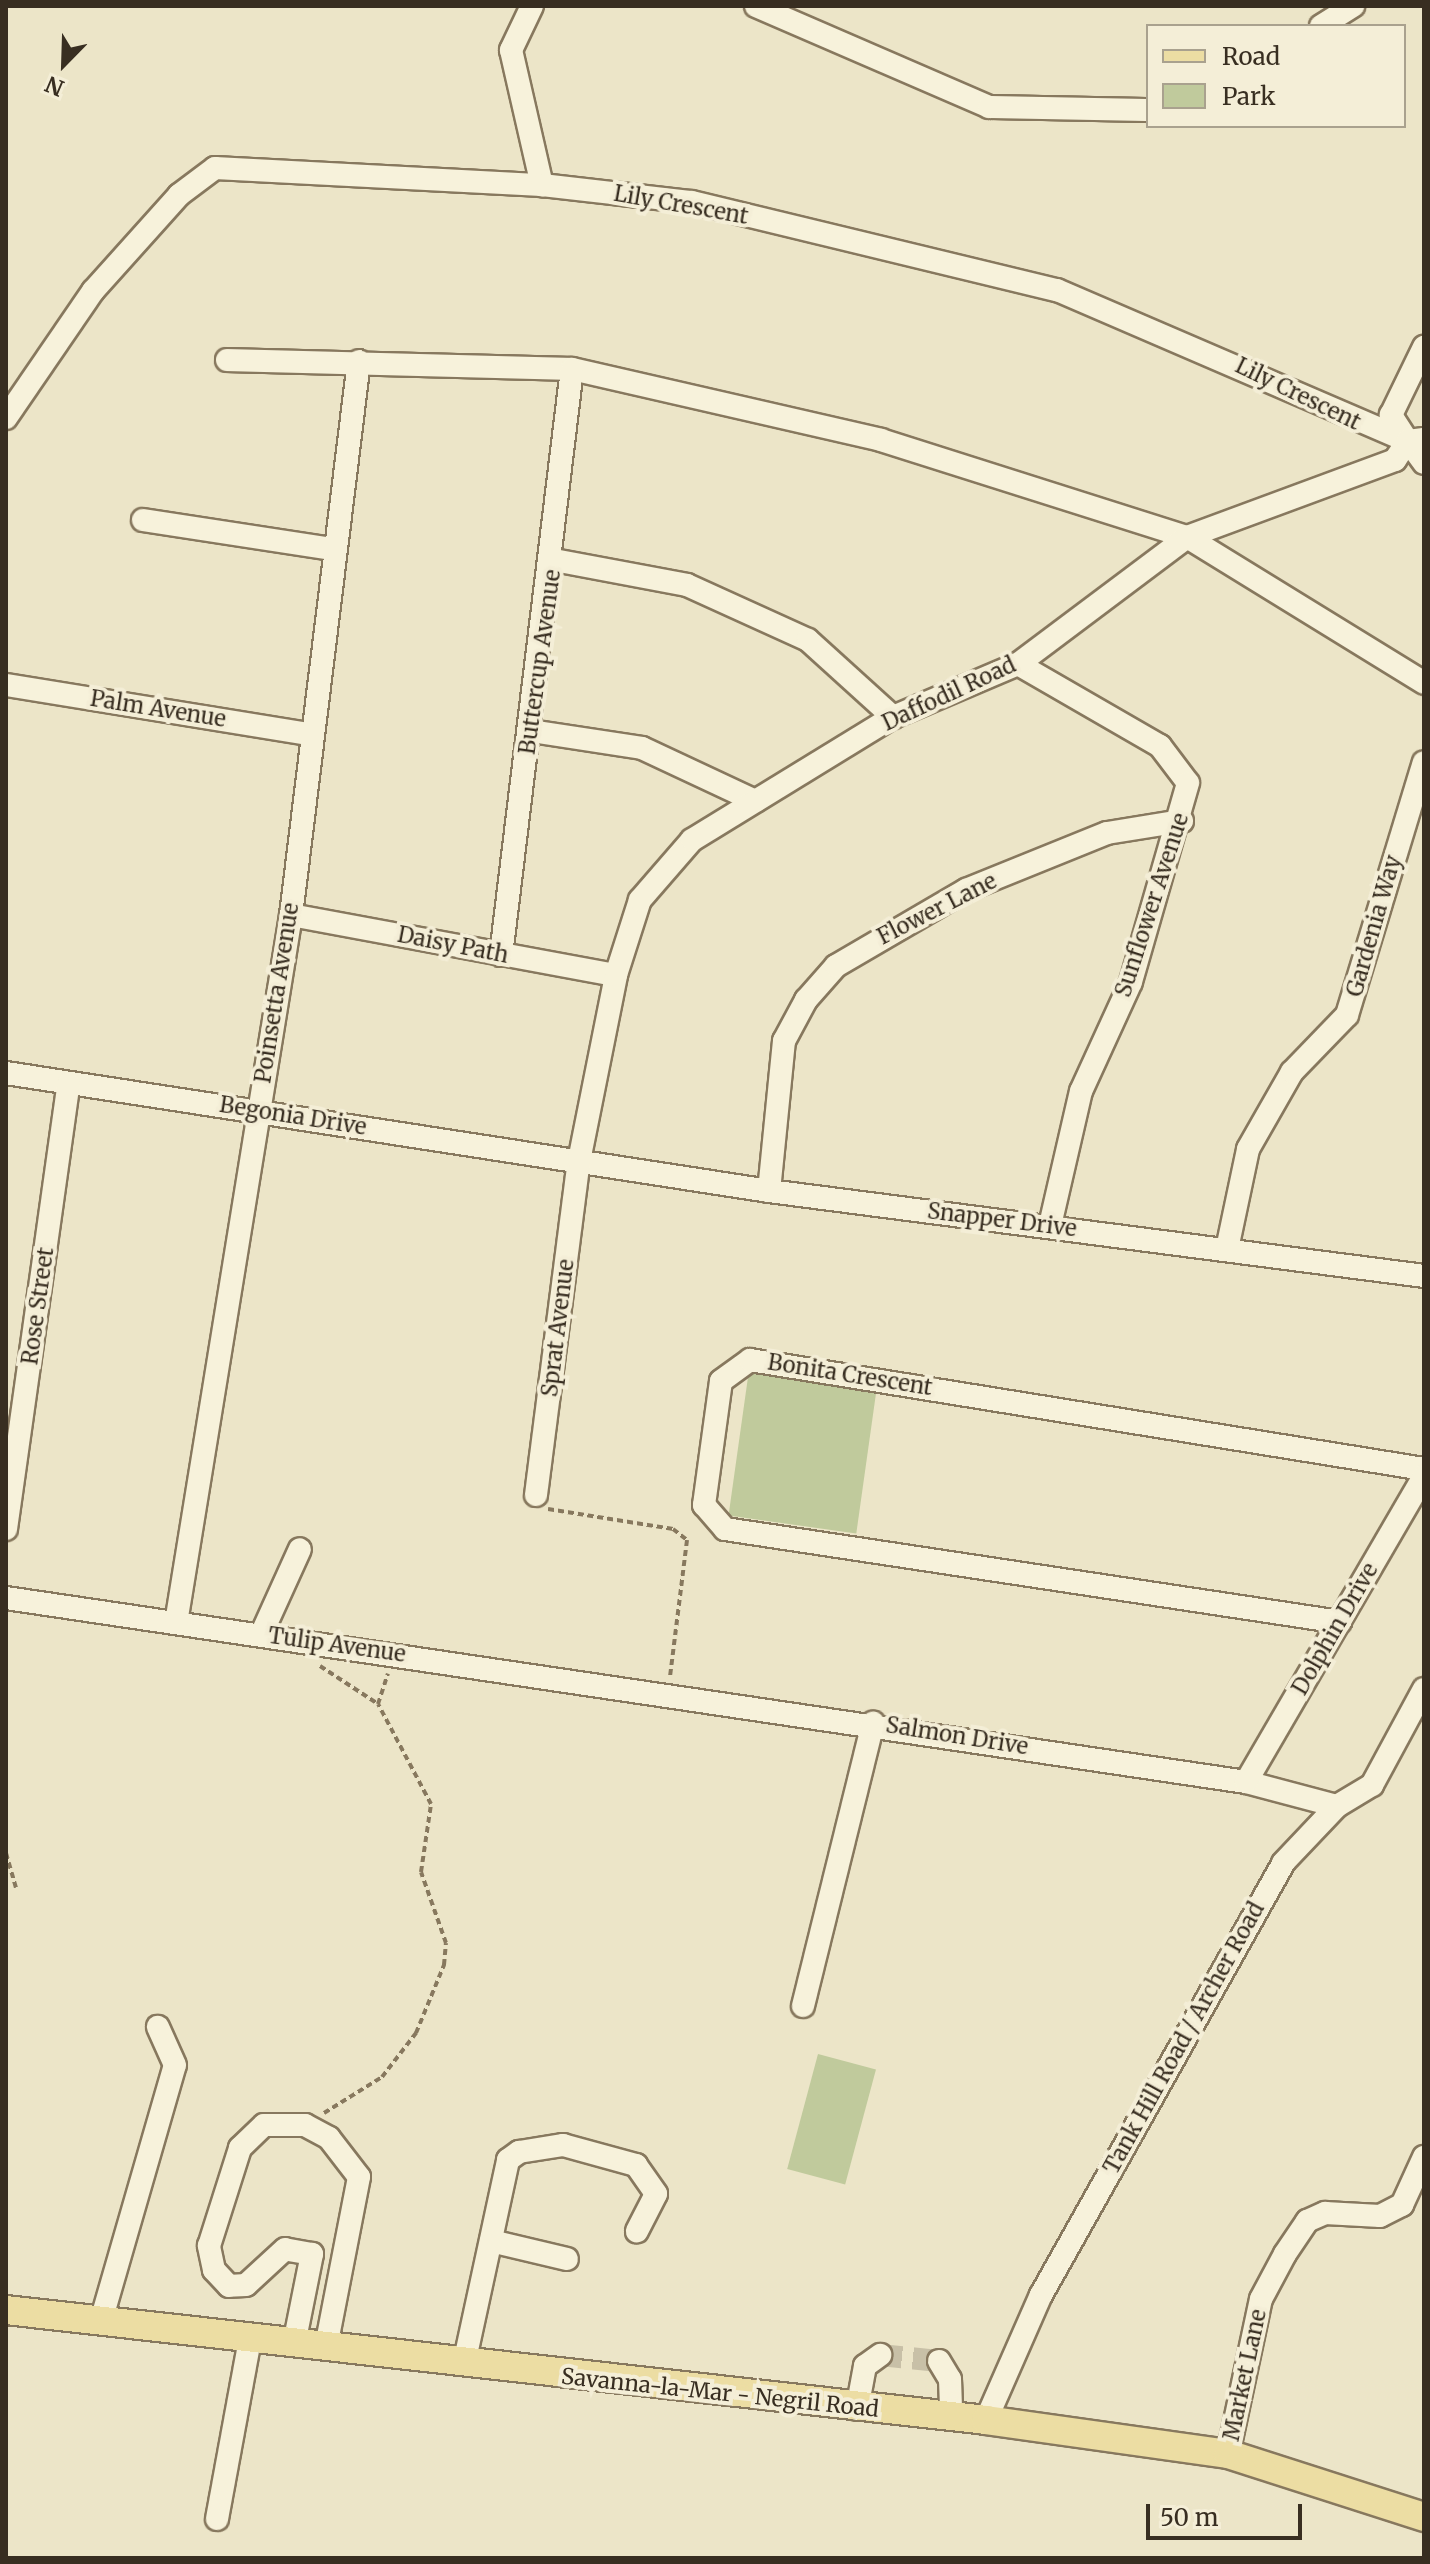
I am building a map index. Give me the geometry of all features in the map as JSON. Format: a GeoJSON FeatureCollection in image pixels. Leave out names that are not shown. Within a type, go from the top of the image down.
{"type":"FeatureCollection","features":[{"type":"Feature","properties":{"kind":"main road","name":"Savanna-la-Mar - Negril Road"},"geometry":{"type":"LineString","coordinates":[[6,2310],[857,2409],[986,2420],[1228,2454],[1424,2517]]}},
{"type":"Feature","properties":{"kind":"street"},"geometry":{"type":"LineString","coordinates":[[532,6],[511,50],[542,185]]}},
{"type":"Feature","properties":{"kind":"street"},"geometry":{"type":"LineString","coordinates":[[756,6],[989,107],[1146,110]]}},
{"type":"Feature","properties":{"kind":"street"},"geometry":{"type":"LineString","coordinates":[[1324,24],[1353,6]]}},
{"type":"Feature","properties":{"kind":"street","name":"Lily Crescent"},"geometry":{"type":"LineString","coordinates":[[6,418],[93,291],[179,195],[215,168],[542,185],[692,202],[1057,290],[1416,440]]}},
{"type":"Feature","properties":{"kind":"street"},"geometry":{"type":"LineString","coordinates":[[1424,347],[1391,415],[1416,440],[1424,463]]}},
{"type":"Feature","properties":{"kind":"street"},"geometry":{"type":"LineString","coordinates":[[227,360],[359,361],[572,369],[881,440],[1187,537],[1424,683]]}},
{"type":"Feature","properties":{"kind":"street","name":"Poinsetta Avenue"},"geometry":{"type":"LineString","coordinates":[[176,1623],[291,915],[309,734],[359,361]]}},
{"type":"Feature","properties":{"kind":"street","name":"Buttercup Avenue"},"geometry":{"type":"LineString","coordinates":[[501,955],[554,560],[572,369]]}},
{"type":"Feature","properties":{"kind":"street","name":"Daffodil Road"},"geometry":{"type":"LineString","coordinates":[[579,1161],[616,975],[640,900],[692,840],[893,717],[1018,664],[1187,537],[1395,460],[1416,440]]}},
{"type":"Feature","properties":{"kind":"street"},"geometry":{"type":"LineString","coordinates":[[143,520],[332,549]]}},
{"type":"Feature","properties":{"kind":"street"},"geometry":{"type":"LineString","coordinates":[[554,560],[687,585],[808,640],[893,717]]}},
{"type":"Feature","properties":{"kind":"street","name":"Sunflower Avenue"},"geometry":{"type":"LineString","coordinates":[[1018,664],[1160,746],[1188,783],[1182,821],[1131,982],[1081,1091],[1050,1225]]}},
{"type":"Feature","properties":{"kind":"street","name":"Palm Avenue"},"geometry":{"type":"LineString","coordinates":[[6,685],[309,734]]}},
{"type":"Feature","properties":{"kind":"street"},"geometry":{"type":"LineString","coordinates":[[531,731],[642,748],[755,801]]}},
{"type":"Feature","properties":{"kind":"street","name":"Gardenia Way"},"geometry":{"type":"LineString","coordinates":[[1227,1249],[1248,1149],[1292,1072],[1347,1015],[1424,762]]}},
{"type":"Feature","properties":{"kind":"street","name":"Flower Lane"},"geometry":{"type":"LineString","coordinates":[[769,1191],[784,1041],[806,1000],[836,966],[966,890],[1107,833],[1182,821]]}},
{"type":"Feature","properties":{"kind":"street","name":"Daisy Path"},"geometry":{"type":"LineString","coordinates":[[291,915],[616,975]]}},
{"type":"Feature","properties":{"kind":"street","name":"Begonia Drive"},"geometry":{"type":"LineString","coordinates":[[6,1073],[579,1161]]}},
{"type":"Feature","properties":{"kind":"street","name":"Rose Street"},"geometry":{"type":"LineString","coordinates":[[6,1529],[69,1083]]}},
{"type":"Feature","properties":{"kind":"street","name":"Snapper Drive"},"geometry":{"type":"LineString","coordinates":[[579,1161],[769,1191],[1050,1225],[1424,1276]]}},
{"type":"Feature","properties":{"kind":"street","name":"Sprat Avenue"},"geometry":{"type":"LineString","coordinates":[[536,1495],[579,1161]]}},
{"type":"Feature","properties":{"kind":"street","name":"Bonita Crescent"},"geometry":{"type":"LineString","coordinates":[[1340,1622],[725,1529],[704,1505],[721,1381],[750,1360],[1424,1469]]}},
{"type":"Feature","properties":{"kind":"street","name":"Dolphin Drive"},"geometry":{"type":"LineString","coordinates":[[1246,1782],[1424,1476]]}},
{"type":"Feature","properties":{"kind":"street"},"geometry":{"type":"LineString","coordinates":[[261,1635],[300,1549]]}},
{"type":"Feature","properties":{"kind":"street","name":"Tulip Avenue"},"geometry":{"type":"LineString","coordinates":[[6,1598],[668,1691]]}},
{"type":"Feature","properties":{"kind":"street","name":"Tank Hill Road / Archer Road"},"geometry":{"type":"LineString","coordinates":[[986,2420],[1041,2295],[1283,1863],[1337,1806],[1372,1785],[1424,1689]]}},
{"type":"Feature","properties":{"kind":"street","name":"Salmon Drive"},"geometry":{"type":"LineString","coordinates":[[668,1691],[1246,1782],[1337,1806]]}},
{"type":"Feature","properties":{"kind":"street"},"geometry":{"type":"LineString","coordinates":[[803,2006],[821,1910],[873,1723]]}},
{"type":"Feature","properties":{"kind":"street"},"geometry":{"type":"LineString","coordinates":[[101,2321],[175,2065],[158,2027]]}},
{"type":"Feature","properties":{"kind":"street"},"geometry":{"type":"LineString","coordinates":[[294,2344],[312,2254],[285,2249],[246,2285],[229,2286],[214,2270],[209,2246],[249,2134],[264,2125],[305,2125],[346,2151],[359,2177],[326,2347]]}},
{"type":"Feature","properties":{"kind":"street"},"geometry":{"type":"LineString","coordinates":[[464,2364],[508,2160],[563,2145],[636,2165],[651,2178],[656,2194],[637,2231]]}},
{"type":"Feature","properties":{"kind":"street","name":"Market Lane"},"geometry":{"type":"LineString","coordinates":[[1228,2454],[1261,2299],[1285,2254],[1307,2221],[1325,2213],[1380,2216],[1402,2205],[1424,2157]]}},
{"type":"Feature","properties":{"kind":"street"},"geometry":{"type":"LineString","coordinates":[[491,2241],[567,2259]]}},
{"type":"Feature","properties":{"kind":"street"},"geometry":{"type":"LineString","coordinates":[[217,2519],[250,2339]]}},
{"type":"Feature","properties":{"kind":"street"},"geometry":{"type":"LineString","coordinates":[[857,2409],[865,2366],[880,2355]]}},
{"type":"Feature","properties":{"kind":"street"},"geometry":{"type":"LineString","coordinates":[[939,2361],[950,2379],[951,2417]]}},
{"type":"Feature","properties":{"kind":"path"},"geometry":{"type":"LineString","coordinates":[[536,1495],[543,1509],[673,1529],[687,1540],[668,1691]]}},
{"type":"Feature","properties":{"kind":"path"},"geometry":{"type":"LineString","coordinates":[[293,1639],[378,1704],[431,1804],[421,1872],[446,1943],[444,1965],[416,2033],[382,2077],[305,2125]]}},
{"type":"Feature","properties":{"kind":"path"},"geometry":{"type":"LineString","coordinates":[[378,1704],[395,1653]]}},
{"type":"Feature","properties":{"kind":"path"},"geometry":{"type":"LineString","coordinates":[[6,1853],[16,1888]]}},
{"type":"Feature","properties":{"kind":"green space"},"geometry":{"type":"Polygon","coordinates":[[[749,1370],[877,1388],[856,1534],[729,1516],[749,1370]]]}},
{"type":"Feature","properties":{"kind":"green space"},"geometry":{"type":"Polygon","coordinates":[[[818,2054],[876,2070],[845,2184],[787,2169],[818,2054]]]}},
{"type":"Feature","properties":{"kind":"tunnel"},"geometry":{"type":"LineString","coordinates":[[880,2355],[939,2361]]}}]}
